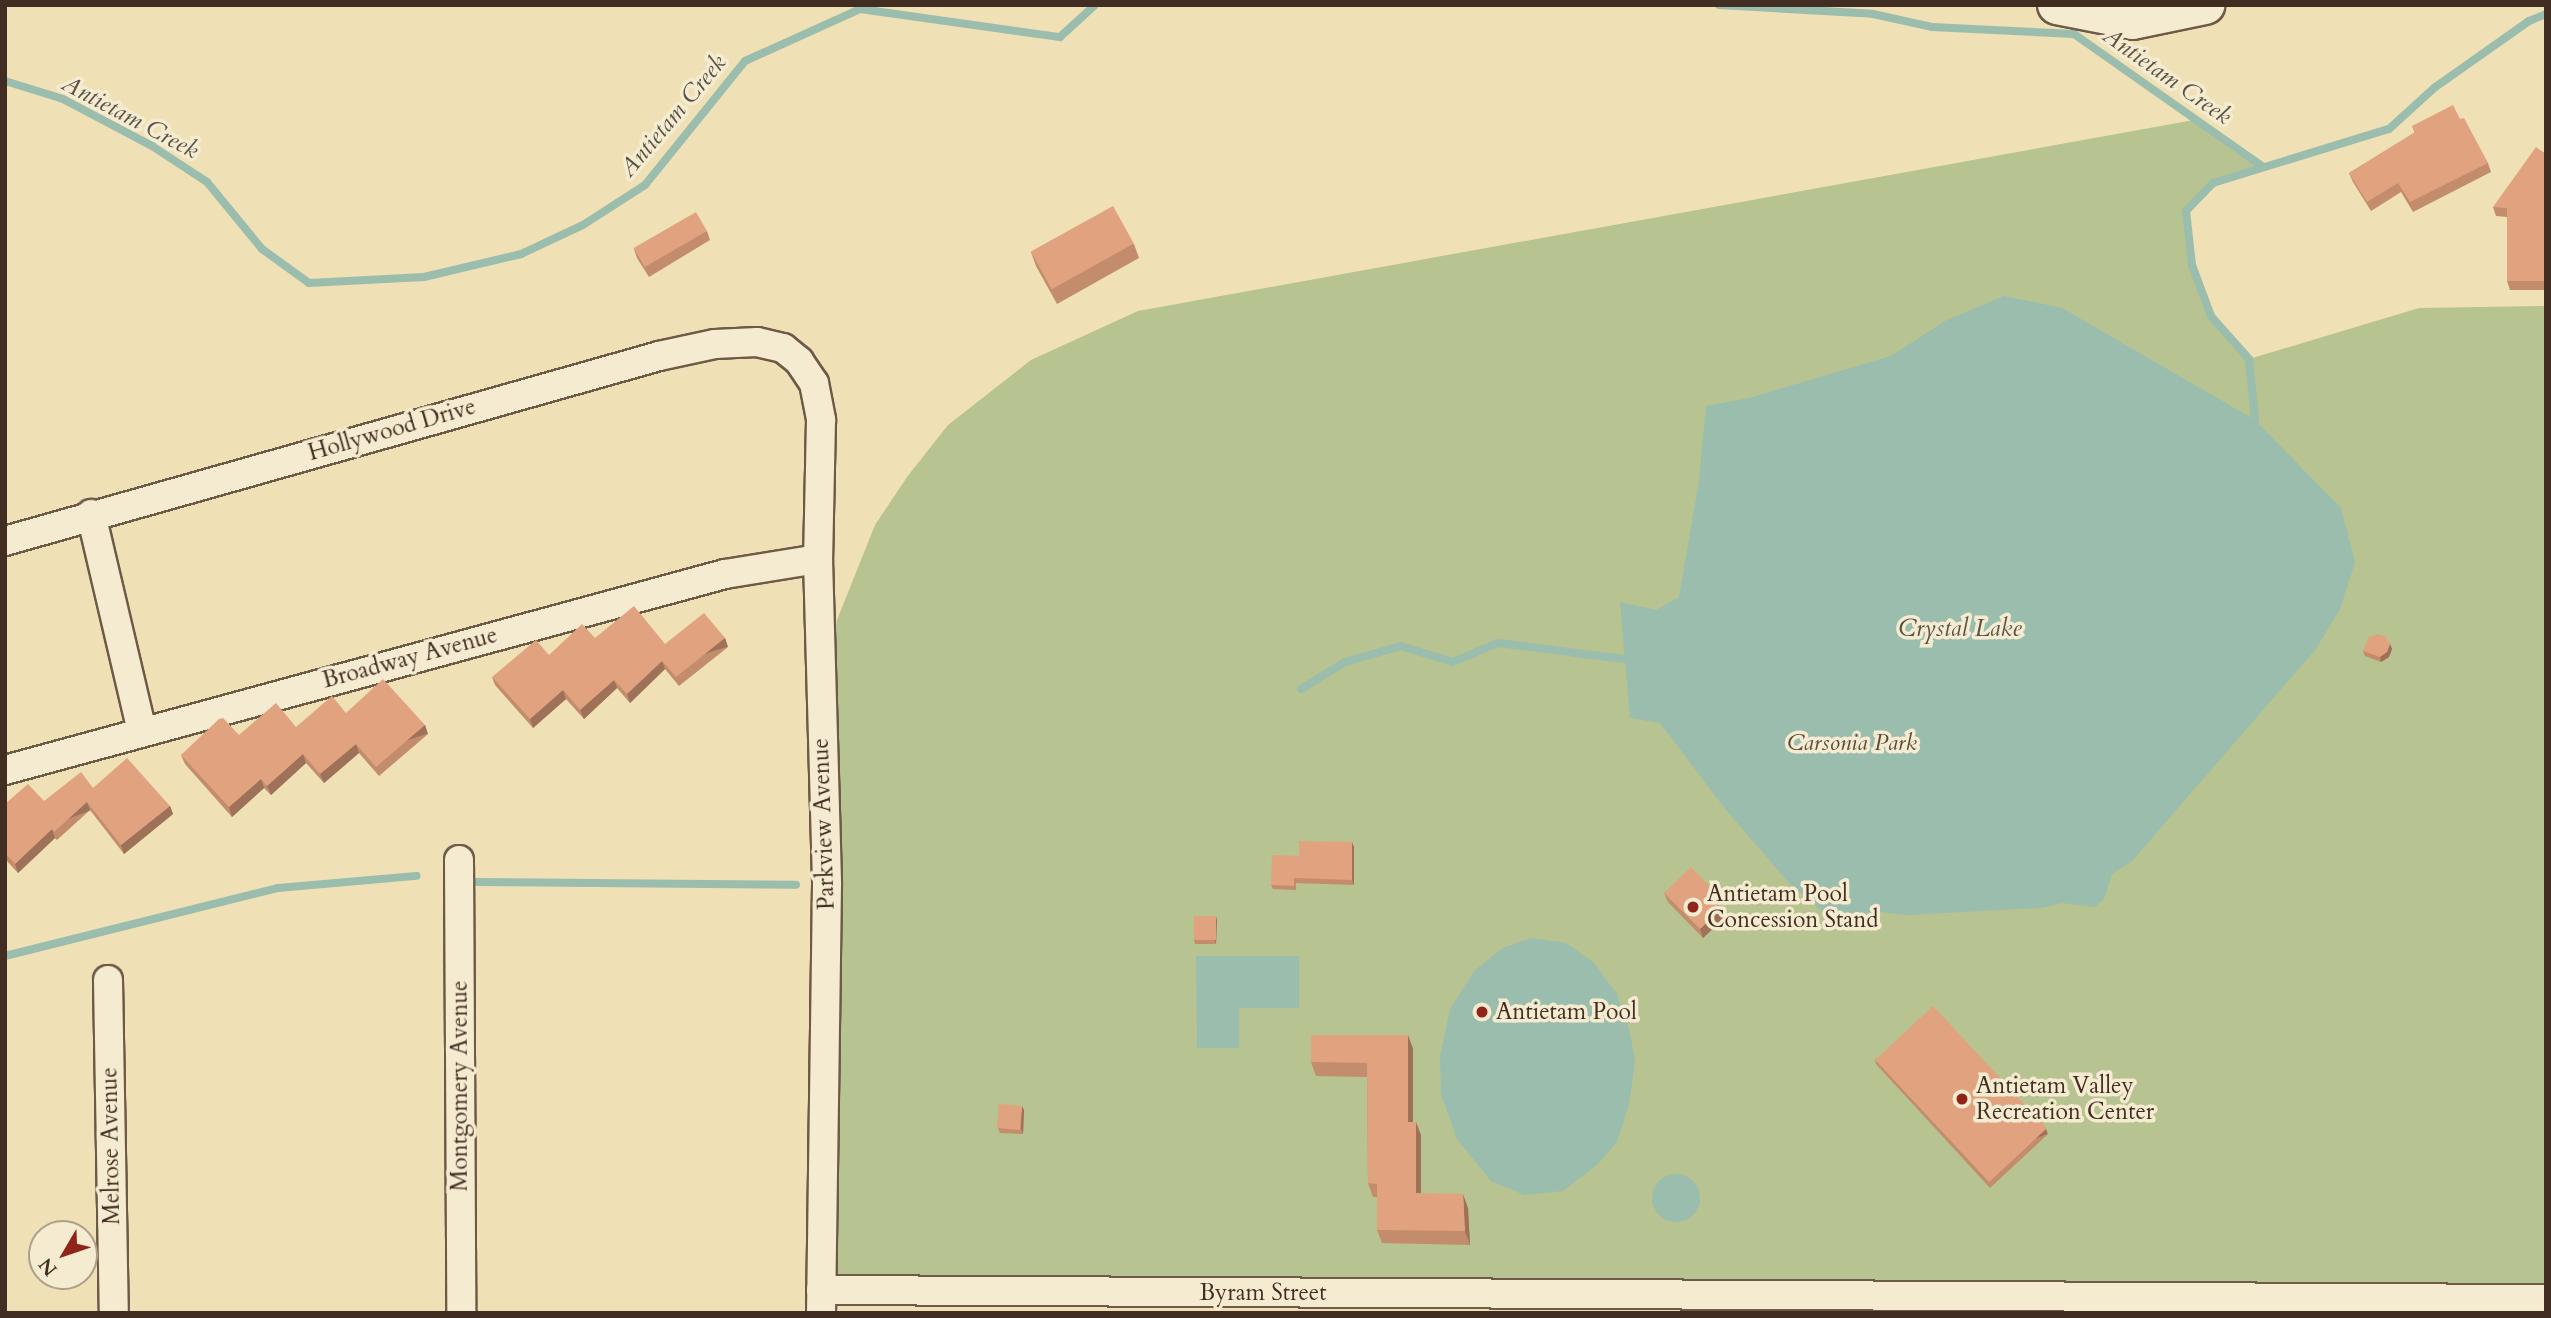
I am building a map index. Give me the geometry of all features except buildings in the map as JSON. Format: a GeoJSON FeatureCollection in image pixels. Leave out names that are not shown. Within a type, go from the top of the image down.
{"type":"FeatureCollection","features":[{"type":"Feature","properties":{"kind":"street"},"geometry":{"type":"LineString","coordinates":[[2057,5],[2133,20],[2205,5]]}},
{"type":"Feature","properties":{"kind":"street","name":"Hollywood Drive"},"geometry":{"type":"LineString","coordinates":[[5,541],[91,514],[659,356],[715,344],[757,342],[783,348]]}},
{"type":"Feature","properties":{"kind":"street","name":"Parkview Avenue"},"geometry":{"type":"LineString","coordinates":[[783,348],[799,361],[814,383],[821,421],[818,559],[827,885],[821,1301]]}},
{"type":"Feature","properties":{"kind":"street"},"geometry":{"type":"LineString","coordinates":[[91,514],[142,731]]}},
{"type":"Feature","properties":{"kind":"street","name":"Broadway Avenue"},"geometry":{"type":"LineString","coordinates":[[5,770],[725,574],[818,559]]}},
{"type":"Feature","properties":{"kind":"street","name":"Montgomery Avenue"},"geometry":{"type":"LineString","coordinates":[[459,860],[461,1313]]}},
{"type":"Feature","properties":{"kind":"street","name":"Melrose Avenue"},"geometry":{"type":"LineString","coordinates":[[108,980],[114,1313]]}},
{"type":"Feature","properties":{"kind":"street","name":"Byram Street"},"geometry":{"type":"LineString","coordinates":[[821,1301],[2482,1305],[2546,1299]]}},
{"type":"Feature","properties":{"kind":"green space","name":"Carsonia Park"},"geometry":{"type":"Polygon","coordinates":[[[2194,120],[2263,167],[2213,183],[2187,211],[2192,265],[2211,316],[2249,359],[2419,308],[2546,306],[2546,1299],[821,1290],[820,707],[837,620],[875,525],[907,477],[948,425],[1031,360],[1138,311],[2194,120]]]}},
{"type":"Feature","properties":{"kind":"water","name":"Crystal Lake"},"geometry":{"type":"Polygon","coordinates":[[[2004,296],[2062,308],[2255,420],[2341,508],[2355,562],[2340,609],[2315,650],[2132,861],[2112,874],[2104,899],[2095,907],[2062,903],[2041,908],[1906,915],[1872,911],[1863,914],[1822,911],[1789,883],[1726,810],[1660,723],[1630,718],[1620,602],[1656,610],[1679,597],[1699,481],[1706,406],[1749,398],[1891,356],[1945,321],[2004,296]]]}},
{"type":"Feature","properties":{"kind":"water"},"geometry":{"type":"Polygon","coordinates":[[[1531,938],[1566,943],[1593,962],[1617,994],[1630,1032],[1635,1062],[1629,1104],[1617,1142],[1598,1164],[1563,1191],[1524,1195],[1491,1181],[1457,1139],[1441,1094],[1440,1057],[1450,1009],[1475,970],[1503,948],[1531,938]]]}},
{"type":"Feature","properties":{"kind":"water"},"geometry":{"type":"Polygon","coordinates":[[[1196,956],[1299,956],[1299,1008],[1239,1008],[1239,1048],[1197,1048],[1196,956]]]}},
{"type":"Feature","properties":{"kind":"water"},"geometry":{"type":"Polygon","coordinates":[[[1676,1174],[1693,1181],[1700,1198],[1693,1215],[1676,1222],[1659,1215],[1652,1198],[1659,1181],[1676,1174]]]}},
{"type":"Feature","properties":{"kind":"waterway","name":"Antietam Creek"},"geometry":{"type":"LineString","coordinates":[[5,81],[63,99],[152,146],[207,182],[262,249],[309,283],[424,277],[521,254],[583,225],[645,185],[745,61],[860,9],[1060,37],[1095,5]]}},
{"type":"Feature","properties":{"kind":"waterway","name":"Antietam Creek"},"geometry":{"type":"LineString","coordinates":[[1719,5],[1873,14],[1932,27],[2074,34],[2263,167]]}},
{"type":"Feature","properties":{"kind":"waterway","name":"Antietam Creek"},"geometry":{"type":"LineString","coordinates":[[2255,420],[2249,359],[2211,316],[2192,265],[2186,211],[2213,183],[2389,129],[2434,88],[2529,21],[2546,14]]}},
{"type":"Feature","properties":{"kind":"waterway"},"geometry":{"type":"LineString","coordinates":[[1301,689],[1345,662],[1401,646],[1453,662],[1498,643],[1623,659]]}},
{"type":"Feature","properties":{"kind":"waterway"},"geometry":{"type":"LineString","coordinates":[[5,956],[278,888],[416,876]]}},
{"type":"Feature","properties":{"kind":"waterway"},"geometry":{"type":"LineString","coordinates":[[473,882],[796,885]]}},
{"type":"Feature","properties":{"kind":"place","name":"Antietam Pool Concession Stand"},"geometry":{"type":"Point","coordinates":[1693,907]}},
{"type":"Feature","properties":{"kind":"place","name":"Antietam Pool"},"geometry":{"type":"Point","coordinates":[1482,1012]}},
{"type":"Feature","properties":{"kind":"place","name":"Antietam Valley Recreation Center"},"geometry":{"type":"Point","coordinates":[1962,1099]}}]}
